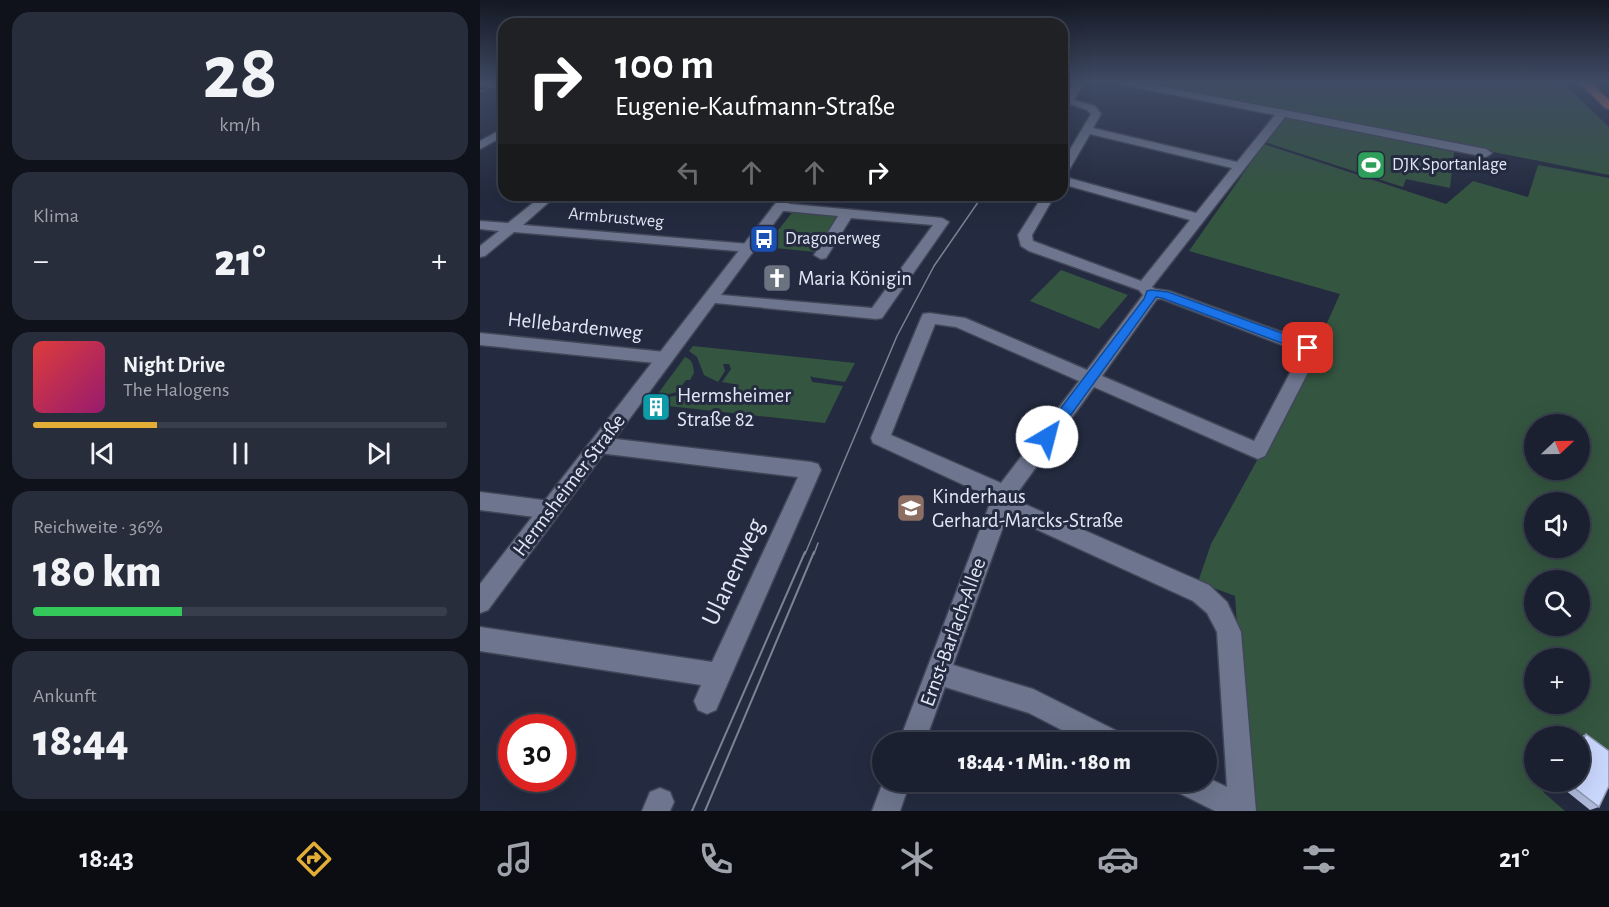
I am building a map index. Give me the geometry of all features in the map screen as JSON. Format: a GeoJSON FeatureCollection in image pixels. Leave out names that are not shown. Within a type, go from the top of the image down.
{"type":"FeatureCollection","features":[{"type":"Feature","properties":{"kind":"street"},"geometry":{"type":"LineString","coordinates":[[1068,163],[1093,120]]}},
{"type":"Feature","properties":{"kind":"street","name":"Ernst-Barlach-Allee"},"geometry":{"type":"LineString","coordinates":[[916,732],[1002,499],[1149,300],[1148,290],[1199,218],[1277,120]]}},
{"type":"Feature","properties":{"kind":"street"},"geometry":{"type":"LineString","coordinates":[[1317,120],[1486,153]]}},
{"type":"Feature","properties":{"kind":"street"},"geometry":{"type":"LineString","coordinates":[[1087,130],[1241,167]]}},
{"type":"Feature","properties":{"kind":"street"},"geometry":{"type":"LineString","coordinates":[[480,147],[498,135]]}},
{"type":"Feature","properties":{"kind":"street"},"geometry":{"type":"LineString","coordinates":[[1068,182],[1199,218]]}},
{"type":"Feature","properties":{"kind":"street"},"geometry":{"type":"LineString","coordinates":[[480,253],[544,201]]}},
{"type":"Feature","properties":{"kind":"street","name":"Hermsheimer Straße"},"geometry":{"type":"LineString","coordinates":[[480,602],[784,201]]}},
{"type":"Feature","properties":{"kind":"street"},"geometry":{"type":"LineString","coordinates":[[1046,201],[1025,236],[1026,243],[1034,248],[1308,348],[1310,353],[1258,451],[959,322],[929,318],[880,438],[1002,499],[1201,593],[1215,603],[1224,617],[1229,632],[1242,810]]}},
{"type":"Feature","properties":{"kind":"street"},"geometry":{"type":"LineString","coordinates":[[711,298],[876,317],[942,222],[779,207]]}},
{"type":"Feature","properties":{"kind":"street"},"geometry":{"type":"LineString","coordinates":[[821,255],[847,213]]}},
{"type":"Feature","properties":{"kind":"street","name":"Armbrustweg"},"geometry":{"type":"LineString","coordinates":[[480,225],[749,248]]}},
{"type":"Feature","properties":{"kind":"street","name":"Hellebardenweg"},"geometry":{"type":"LineString","coordinates":[[480,339],[665,358]]}},
{"type":"Feature","properties":{"kind":"street","name":"Ulanenweg"},"geometry":{"type":"LineString","coordinates":[[599,445],[811,470],[717,675]]}},
{"type":"Feature","properties":{"kind":"street"},"geometry":{"type":"LineString","coordinates":[[480,501],[550,510]]}},
{"type":"Feature","properties":{"kind":"street"},"geometry":{"type":"LineString","coordinates":[[480,639],[717,675],[707,701]]}},
{"type":"Feature","properties":{"kind":"street"},"geometry":{"type":"LineString","coordinates":[[939,673],[1033,702],[1092,732]]}},
{"type":"Feature","properties":{"kind":"street"},"geometry":{"type":"LineString","coordinates":[[886,811],[893,792]]}},
{"type":"Feature","properties":{"kind":"street"},"geometry":{"type":"LineString","coordinates":[[1207,792],[1242,810]]}},
{"type":"Feature","properties":{"kind":"green space","name":"DJK Sportanlage"},"geometry":{"type":"Polygon","coordinates":[[[1282,120],[1311,120],[1414,140],[1414,144],[1454,152],[1450,188],[1406,179],[1403,187],[1265,142],[1282,120]]]}},
{"type":"Feature","properties":{"kind":"green space"},"geometry":{"type":"Polygon","coordinates":[[[1332,120],[1602,120],[1609,127],[1609,175],[1332,120]]]}},
{"type":"Feature","properties":{"kind":"green space"},"geometry":{"type":"Polygon","coordinates":[[[1264,144],[1446,204],[1473,181],[1528,197],[1538,165],[1609,178],[1609,756],[1590,742],[1590,726],[1524,726],[1524,792],[1543,792],[1565,811],[1251,811],[1235,596],[1198,582],[1211,544],[1313,359],[1328,349],[1317,345],[1340,294],[1189,251],[1264,144]]]}},
{"type":"Feature","properties":{"kind":"green space"},"geometry":{"type":"Polygon","coordinates":[[[794,210],[840,214],[815,252],[765,247],[794,210]]]}},
{"type":"Feature","properties":{"kind":"green space"},"geometry":{"type":"Polygon","coordinates":[[[1061,270],[1128,295],[1099,329],[1030,301],[1061,270]]]}},
{"type":"Feature","properties":{"kind":"green space"},"geometry":{"type":"Polygon","coordinates":[[[693,346],[855,363],[845,382],[810,375],[812,382],[843,386],[825,423],[650,404],[652,401],[678,395],[683,400],[703,398],[730,401],[739,385],[722,382],[731,369],[729,364],[723,364],[725,371],[718,382],[704,375],[697,357],[689,351],[693,346]]]}},
{"type":"Feature","properties":{"kind":"green space"},"geometry":{"type":"Polygon","coordinates":[[[685,357],[693,365],[694,373],[690,380],[686,380],[677,392],[658,397],[657,395],[685,357]]]}},
{"type":"Feature","properties":{"kind":"building"},"geometry":{"type":"Polygon","coordinates":[[[1590,737],[1609,751],[1609,786],[1599,807],[1580,792],[1590,792],[1590,737]]]}},
{"type":"Feature","properties":{"kind":"tram line"},"geometry":{"type":"LineString","coordinates":[[805,554],[897,336],[934,266],[979,201]]}},
{"type":"Feature","properties":{"kind":"tram line"},"geometry":{"type":"LineString","coordinates":[[814,554],[818,543]]}},
{"type":"Feature","properties":{"kind":"tram line"},"geometry":{"type":"LineString","coordinates":[[692,811],[805,552]]}},
{"type":"Feature","properties":{"kind":"tram line"},"geometry":{"type":"LineString","coordinates":[[705,811],[814,552]]}},
{"type":"Feature","properties":{"kind":"place","name":"DJK Sportanlage"},"geometry":{"type":"Point","coordinates":[1371,165]}},
{"type":"Feature","properties":{"kind":"place","name":"Dragonerweg"},"geometry":{"type":"Point","coordinates":[764,239]}},
{"type":"Feature","properties":{"kind":"place","name":"Maria Königin"},"geometry":{"type":"Point","coordinates":[777,278]}},
{"type":"Feature","properties":{"kind":"place","name":"Hermsheimer Straße 82"},"geometry":{"type":"Point","coordinates":[656,407]}},
{"type":"Feature","properties":{"kind":"place","name":"Kinderhaus Gerhard-Marcks-Straße"},"geometry":{"type":"Point","coordinates":[911,508]}},
{"type":"Feature","properties":{"kind":"route"},"geometry":{"type":"LineString","coordinates":[[1047,437],[1149,300],[1151,294],[1164,294],[1300,343],[1308,348]]}}]}
